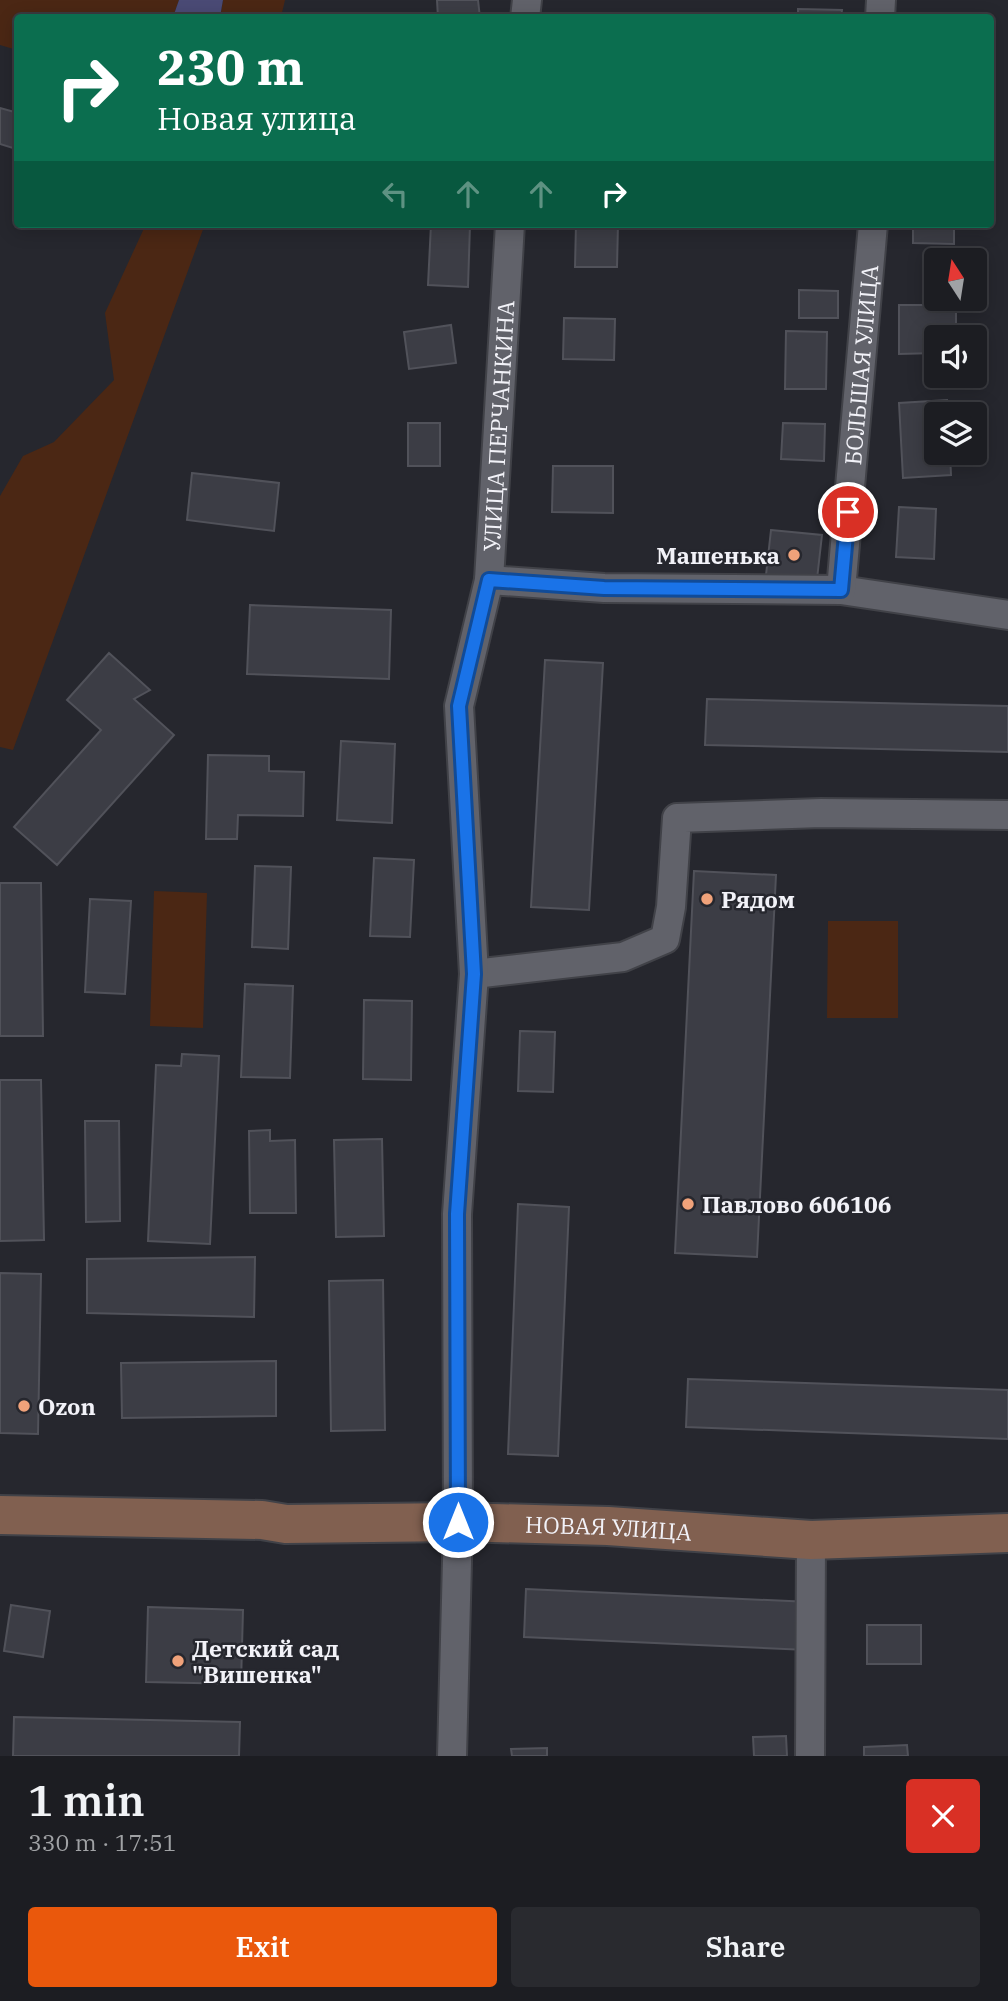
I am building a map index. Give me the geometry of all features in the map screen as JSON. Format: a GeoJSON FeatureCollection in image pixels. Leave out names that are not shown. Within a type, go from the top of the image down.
{"type":"FeatureCollection","features":[{"type":"Feature","properties":{"kind":"street","name":"УЛИЦА ПЕРЧАНКИНА"},"geometry":{"type":"LineString","coordinates":[[452,1756],[458,1522],[457,1214],[474,974],[459,706],[489,580],[510,228]]}},
{"type":"Feature","properties":{"kind":"street","name":"БОЛЬШАЯ УЛИЦА"},"geometry":{"type":"LineString","coordinates":[[841,590],[873,228]]}},
{"type":"Feature","properties":{"kind":"street"},"geometry":{"type":"LineString","coordinates":[[489,580],[604,588],[841,590],[1008,615]]}},
{"type":"Feature","properties":{"kind":"street"},"geometry":{"type":"LineString","coordinates":[[474,974],[623,957],[665,939],[671,907],[677,818],[821,813],[1008,816]]}},
{"type":"Feature","properties":{"kind":"street","name":"НОВАЯ УЛИЦА"},"geometry":{"type":"LineString","coordinates":[[0,1515],[262,1520],[286,1524],[458,1522],[608,1526],[811,1540],[1008,1533]]}},
{"type":"Feature","properties":{"kind":"street"},"geometry":{"type":"LineString","coordinates":[[810,1756],[811,1540]]}},
{"type":"Feature","properties":{"kind":"shaded area"},"geometry":{"type":"Polygon","coordinates":[[[0,0],[179,0],[174,14],[14,14],[14,49],[0,45],[0,0]]]}},
{"type":"Feature","properties":{"kind":"shaded area"},"geometry":{"type":"Polygon","coordinates":[[[223,0],[285,0],[282,14],[221,14],[223,0]]]}},
{"type":"Feature","properties":{"kind":"shaded area"},"geometry":{"type":"Polygon","coordinates":[[[144,228],[204,228],[13,750],[0,747],[0,496],[23,456],[54,442],[114,380],[105,313],[144,228]]]}},
{"type":"Feature","properties":{"kind":"shaded area"},"geometry":{"type":"Polygon","coordinates":[[[154,891],[207,893],[203,1028],[150,1026],[154,891]]]}},
{"type":"Feature","properties":{"kind":"shaded area"},"geometry":{"type":"Polygon","coordinates":[[[828,921],[898,921],[898,1018],[827,1018],[828,921]]]}},
{"type":"Feature","properties":{"kind":"water"},"geometry":{"type":"Polygon","coordinates":[[[179,0],[223,0],[221,14],[174,14],[179,0]]]}},
{"type":"Feature","properties":{"kind":"building"},"geometry":{"type":"Polygon","coordinates":[[[437,0],[478,0],[480,14],[438,14],[437,0]]]}},
{"type":"Feature","properties":{"kind":"building"},"geometry":{"type":"Polygon","coordinates":[[[798,9],[842,10],[842,14],[798,14],[798,9]]]}},
{"type":"Feature","properties":{"kind":"building"},"geometry":{"type":"Polygon","coordinates":[[[0,108],[14,112],[14,148],[0,144],[0,108]]]}},
{"type":"Feature","properties":{"kind":"building"},"geometry":{"type":"Polygon","coordinates":[[[431,228],[470,228],[468,287],[428,285],[431,228]]]}},
{"type":"Feature","properties":{"kind":"building"},"geometry":{"type":"Polygon","coordinates":[[[576,228],[618,228],[617,267],[575,267],[576,228]]]}},
{"type":"Feature","properties":{"kind":"building"},"geometry":{"type":"Polygon","coordinates":[[[913,228],[954,228],[954,244],[913,243],[913,228]]]}},
{"type":"Feature","properties":{"kind":"building"},"geometry":{"type":"Polygon","coordinates":[[[799,290],[838,291],[838,318],[799,318],[799,290]]]}},
{"type":"Feature","properties":{"kind":"building"},"geometry":{"type":"Polygon","coordinates":[[[899,305],[924,305],[924,312],[956,312],[956,325],[924,325],[924,353],[899,354],[899,305]]]}},
{"type":"Feature","properties":{"kind":"building"},"geometry":{"type":"Polygon","coordinates":[[[564,318],[615,319],[614,360],[563,359],[564,318]]]}},
{"type":"Feature","properties":{"kind":"building"},"geometry":{"type":"Polygon","coordinates":[[[451,325],[456,363],[409,369],[404,332],[451,325]]]}},
{"type":"Feature","properties":{"kind":"building"},"geometry":{"type":"Polygon","coordinates":[[[786,331],[827,332],[826,389],[785,389],[786,331]]]}},
{"type":"Feature","properties":{"kind":"building"},"geometry":{"type":"Polygon","coordinates":[[[947,400],[924,402],[924,465],[951,465],[951,475],[903,478],[899,403],[947,400]]]}},
{"type":"Feature","properties":{"kind":"building"},"geometry":{"type":"Polygon","coordinates":[[[408,423],[440,423],[440,466],[408,466],[408,423]]]}},
{"type":"Feature","properties":{"kind":"building"},"geometry":{"type":"Polygon","coordinates":[[[783,423],[825,424],[824,461],[781,459],[783,423]]]}},
{"type":"Feature","properties":{"kind":"building"},"geometry":{"type":"Polygon","coordinates":[[[553,466],[613,466],[613,513],[552,512],[553,466]]]}},
{"type":"Feature","properties":{"kind":"building"},"geometry":{"type":"Polygon","coordinates":[[[192,473],[279,483],[274,531],[187,520],[192,473]]]}},
{"type":"Feature","properties":{"kind":"building"},"geometry":{"type":"Polygon","coordinates":[[[899,507],[936,509],[934,559],[896,557],[899,507]]]}},
{"type":"Feature","properties":{"kind":"building","name":"Машенька"},"geometry":{"type":"Polygon","coordinates":[[[771,530],[822,535],[817,579],[766,575],[771,530]]]}},
{"type":"Feature","properties":{"kind":"building"},"geometry":{"type":"Polygon","coordinates":[[[250,605],[391,610],[389,679],[247,674],[250,605]]]}},
{"type":"Feature","properties":{"kind":"building"},"geometry":{"type":"Polygon","coordinates":[[[109,653],[150,690],[134,699],[174,735],[57,865],[14,827],[101,730],[67,700],[109,653]]]}},
{"type":"Feature","properties":{"kind":"building"},"geometry":{"type":"Polygon","coordinates":[[[545,660],[603,663],[589,910],[531,907],[545,660]]]}},
{"type":"Feature","properties":{"kind":"building"},"geometry":{"type":"Polygon","coordinates":[[[707,699],[1008,706],[1008,752],[705,745],[707,699]]]}},
{"type":"Feature","properties":{"kind":"building"},"geometry":{"type":"Polygon","coordinates":[[[341,741],[395,744],[392,823],[337,820],[341,741]]]}},
{"type":"Feature","properties":{"kind":"building"},"geometry":{"type":"Polygon","coordinates":[[[208,755],[269,756],[269,771],[304,772],[303,816],[238,815],[237,839],[206,839],[208,755]]]}},
{"type":"Feature","properties":{"kind":"building"},"geometry":{"type":"Polygon","coordinates":[[[374,858],[414,860],[410,937],[370,936],[374,858]]]}},
{"type":"Feature","properties":{"kind":"building"},"geometry":{"type":"Polygon","coordinates":[[[255,866],[291,867],[288,949],[252,947],[255,866]]]}},
{"type":"Feature","properties":{"kind":"building"},"geometry":{"type":"Polygon","coordinates":[[[694,871],[776,875],[757,1257],[675,1253],[694,871]]]}},
{"type":"Feature","properties":{"kind":"building"},"geometry":{"type":"Polygon","coordinates":[[[0,883],[41,883],[43,1036],[0,1036],[0,883]]]}},
{"type":"Feature","properties":{"kind":"building"},"geometry":{"type":"Polygon","coordinates":[[[90,899],[131,901],[125,994],[85,992],[90,899]]]}},
{"type":"Feature","properties":{"kind":"building"},"geometry":{"type":"Polygon","coordinates":[[[245,984],[293,986],[290,1078],[241,1077],[245,984]]]}},
{"type":"Feature","properties":{"kind":"building"},"geometry":{"type":"Polygon","coordinates":[[[364,1000],[412,1001],[411,1080],[363,1079],[364,1000]]]}},
{"type":"Feature","properties":{"kind":"building"},"geometry":{"type":"Polygon","coordinates":[[[520,1031],[555,1032],[553,1092],[518,1091],[520,1031]]]}},
{"type":"Feature","properties":{"kind":"building"},"geometry":{"type":"Polygon","coordinates":[[[182,1054],[219,1056],[210,1244],[148,1241],[156,1065],[181,1066],[182,1054]]]}},
{"type":"Feature","properties":{"kind":"building"},"geometry":{"type":"Polygon","coordinates":[[[0,1080],[41,1080],[44,1240],[0,1241],[0,1080]]]}},
{"type":"Feature","properties":{"kind":"building"},"geometry":{"type":"Polygon","coordinates":[[[85,1121],[119,1121],[120,1221],[86,1222],[85,1121]]]}},
{"type":"Feature","properties":{"kind":"building"},"geometry":{"type":"Polygon","coordinates":[[[270,1130],[270,1141],[295,1140],[296,1213],[250,1213],[249,1131],[270,1130]]]}},
{"type":"Feature","properties":{"kind":"building"},"geometry":{"type":"Polygon","coordinates":[[[382,1139],[384,1236],[336,1237],[334,1140],[382,1139]]]}},
{"type":"Feature","properties":{"kind":"building"},"geometry":{"type":"Polygon","coordinates":[[[518,1204],[569,1207],[558,1456],[508,1454],[518,1204]]]}},
{"type":"Feature","properties":{"kind":"building"},"geometry":{"type":"Polygon","coordinates":[[[255,1257],[254,1317],[87,1313],[87,1259],[255,1257]]]}},
{"type":"Feature","properties":{"kind":"building"},"geometry":{"type":"Polygon","coordinates":[[[0,1273],[41,1274],[38,1434],[0,1433],[0,1273]]]}},
{"type":"Feature","properties":{"kind":"building"},"geometry":{"type":"Polygon","coordinates":[[[383,1280],[385,1430],[331,1431],[329,1281],[383,1280]]]}},
{"type":"Feature","properties":{"kind":"building"},"geometry":{"type":"Polygon","coordinates":[[[276,1361],[276,1416],[122,1418],[121,1363],[276,1361]]]}},
{"type":"Feature","properties":{"kind":"building"},"geometry":{"type":"Polygon","coordinates":[[[688,1379],[1008,1390],[1008,1439],[686,1427],[688,1379]]]}},
{"type":"Feature","properties":{"kind":"building"},"geometry":{"type":"Polygon","coordinates":[[[526,1589],[810,1602],[807,1650],[524,1637],[526,1589]]]}},
{"type":"Feature","properties":{"kind":"building"},"geometry":{"type":"Polygon","coordinates":[[[11,1605],[50,1611],[43,1657],[4,1651],[11,1605]]]}},
{"type":"Feature","properties":{"kind":"building"},"geometry":{"type":"Polygon","coordinates":[[[148,1607],[243,1610],[241,1684],[146,1682],[148,1607]]]}},
{"type":"Feature","properties":{"kind":"building"},"geometry":{"type":"Polygon","coordinates":[[[867,1625],[921,1625],[921,1664],[867,1664],[867,1625]]]}},
{"type":"Feature","properties":{"kind":"building"},"geometry":{"type":"Polygon","coordinates":[[[14,1717],[240,1722],[239,1756],[13,1756],[14,1717]]]}},
{"type":"Feature","properties":{"kind":"building"},"geometry":{"type":"Polygon","coordinates":[[[786,1736],[787,1756],[754,1756],[753,1737],[786,1736]]]}},
{"type":"Feature","properties":{"kind":"building"},"geometry":{"type":"Polygon","coordinates":[[[907,1745],[908,1756],[864,1756],[864,1747],[907,1745]]]}},
{"type":"Feature","properties":{"kind":"building"},"geometry":{"type":"Polygon","coordinates":[[[547,1748],[547,1756],[512,1756],[511,1749],[547,1748]]]}},
{"type":"Feature","properties":{"kind":"place","name":"Машенька"},"geometry":{"type":"Point","coordinates":[794,555]}},
{"type":"Feature","properties":{"kind":"place","name":"Рядом"},"geometry":{"type":"Point","coordinates":[707,899]}},
{"type":"Feature","properties":{"kind":"place","name":"Павлово 606106"},"geometry":{"type":"Point","coordinates":[688,1204]}},
{"type":"Feature","properties":{"kind":"place","name":"Ozon"},"geometry":{"type":"Point","coordinates":[24,1406]}},
{"type":"Feature","properties":{"kind":"place","name":"Детский сад \"Вишенка\""},"geometry":{"type":"Point","coordinates":[178,1661]}},
{"type":"Feature","properties":{"kind":"route"},"geometry":{"type":"LineString","coordinates":[[458,1522],[457,1214],[474,974],[459,706],[489,580],[604,588],[841,590],[848,512]]}}]}
